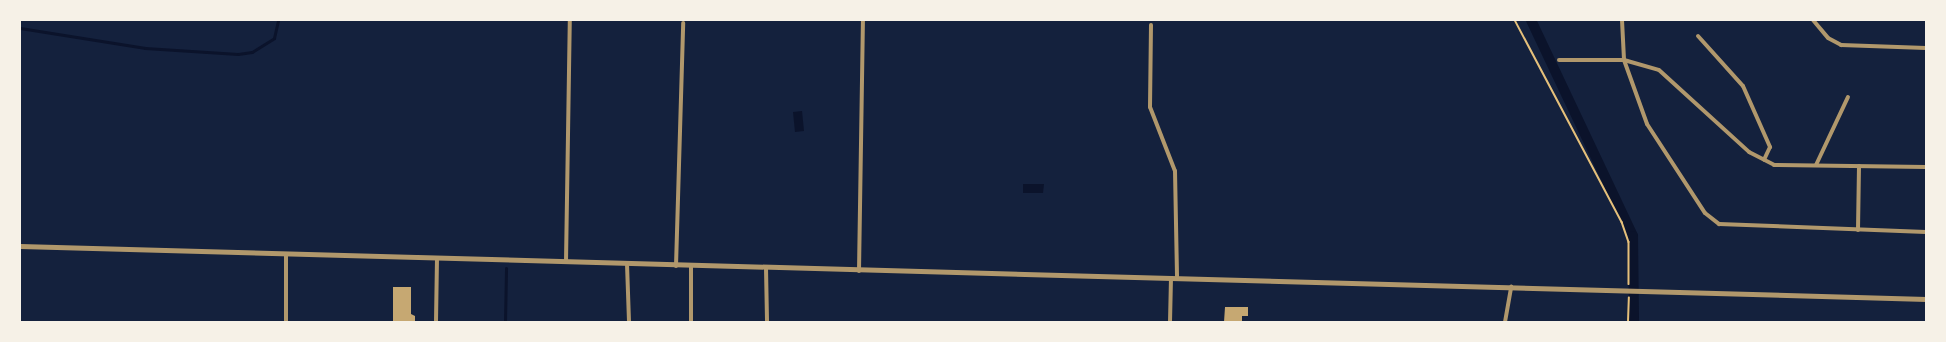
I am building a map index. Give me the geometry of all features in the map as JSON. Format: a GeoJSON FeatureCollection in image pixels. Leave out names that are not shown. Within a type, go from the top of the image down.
{"type":"FeatureCollection","features":[{"type":"Feature","properties":{"kind":"street"},"geometry":{"type":"LineString","coordinates":[[566,262],[570,20]]}},
{"type":"Feature","properties":{"kind":"street"},"geometry":{"type":"LineString","coordinates":[[859,271],[863,20]]}},
{"type":"Feature","properties":{"kind":"street"},"geometry":{"type":"LineString","coordinates":[[1622,20],[1624,60],[1658,144],[1705,213],[1719,224],[1926,232]]}},
{"type":"Feature","properties":{"kind":"street"},"geometry":{"type":"LineString","coordinates":[[1813,20],[1828,38],[1841,45],[1926,48]]}},
{"type":"Feature","properties":{"kind":"street"},"geometry":{"type":"LineString","coordinates":[[676,266],[683,23]]}},
{"type":"Feature","properties":{"kind":"street"},"geometry":{"type":"LineString","coordinates":[[1151,25],[1150,107],[1175,171],[1177,278]]}},
{"type":"Feature","properties":{"kind":"street"},"geometry":{"type":"LineString","coordinates":[[1698,36],[1743,86],[1770,147],[1764,160]]}},
{"type":"Feature","properties":{"kind":"street"},"geometry":{"type":"LineString","coordinates":[[1559,60],[1624,60],[1659,70],[1749,152],[1774,165],[1926,167]]}},
{"type":"Feature","properties":{"kind":"street"},"geometry":{"type":"LineString","coordinates":[[1816,165],[1848,97]]}},
{"type":"Feature","properties":{"kind":"street"},"geometry":{"type":"LineString","coordinates":[[1858,230],[1859,166]]}},
{"type":"Feature","properties":{"kind":"street"},"geometry":{"type":"LineString","coordinates":[[20,246],[676,266],[1177,278],[1926,299]]}},
{"type":"Feature","properties":{"kind":"street"},"geometry":{"type":"LineString","coordinates":[[286,254],[286,322]]}},
{"type":"Feature","properties":{"kind":"street"},"geometry":{"type":"LineString","coordinates":[[436,322],[437,258]]}},
{"type":"Feature","properties":{"kind":"street"},"geometry":{"type":"LineString","coordinates":[[627,264],[630,322]]}},
{"type":"Feature","properties":{"kind":"street"},"geometry":{"type":"LineString","coordinates":[[691,266],[691,322]]}},
{"type":"Feature","properties":{"kind":"street"},"geometry":{"type":"LineString","coordinates":[[766,268],[767,322]]}},
{"type":"Feature","properties":{"kind":"street"},"geometry":{"type":"LineString","coordinates":[[1170,322],[1171,278]]}},
{"type":"Feature","properties":{"kind":"street"},"geometry":{"type":"LineString","coordinates":[[1505,322],[1511,287]]}},
{"type":"Feature","properties":{"kind":"path"},"geometry":{"type":"LineString","coordinates":[[1515,20],[1622,222],[1629,242],[1628,322]]}},
{"type":"Feature","properties":{"kind":"water"},"geometry":{"type":"Polygon","coordinates":[[[802,111],[804,131],[795,132],[793,112],[802,111]]]}},
{"type":"Feature","properties":{"kind":"water"},"geometry":{"type":"Polygon","coordinates":[[[1023,184],[1044,184],[1043,193],[1023,193],[1023,184]]]}},
{"type":"Feature","properties":{"kind":"building"},"geometry":{"type":"Polygon","coordinates":[[[393,287],[411,287],[411,314],[415,316],[415,322],[393,322],[393,287]]]}},
{"type":"Feature","properties":{"kind":"building"},"geometry":{"type":"Polygon","coordinates":[[[1225,307],[1248,307],[1248,316],[1242,316],[1242,322],[1224,322],[1225,307]]]}},
{"type":"Feature","properties":{"kind":"waterway"},"geometry":{"type":"LineString","coordinates":[[20,28],[145,48],[238,54],[252,52],[274,38],[278,20]]}},
{"type":"Feature","properties":{"kind":"waterway"},"geometry":{"type":"LineString","coordinates":[[1531,20],[1633,236],[1634,322]]}},
{"type":"Feature","properties":{"kind":"waterway"},"geometry":{"type":"LineString","coordinates":[[505,322],[506,268]]}}]}
